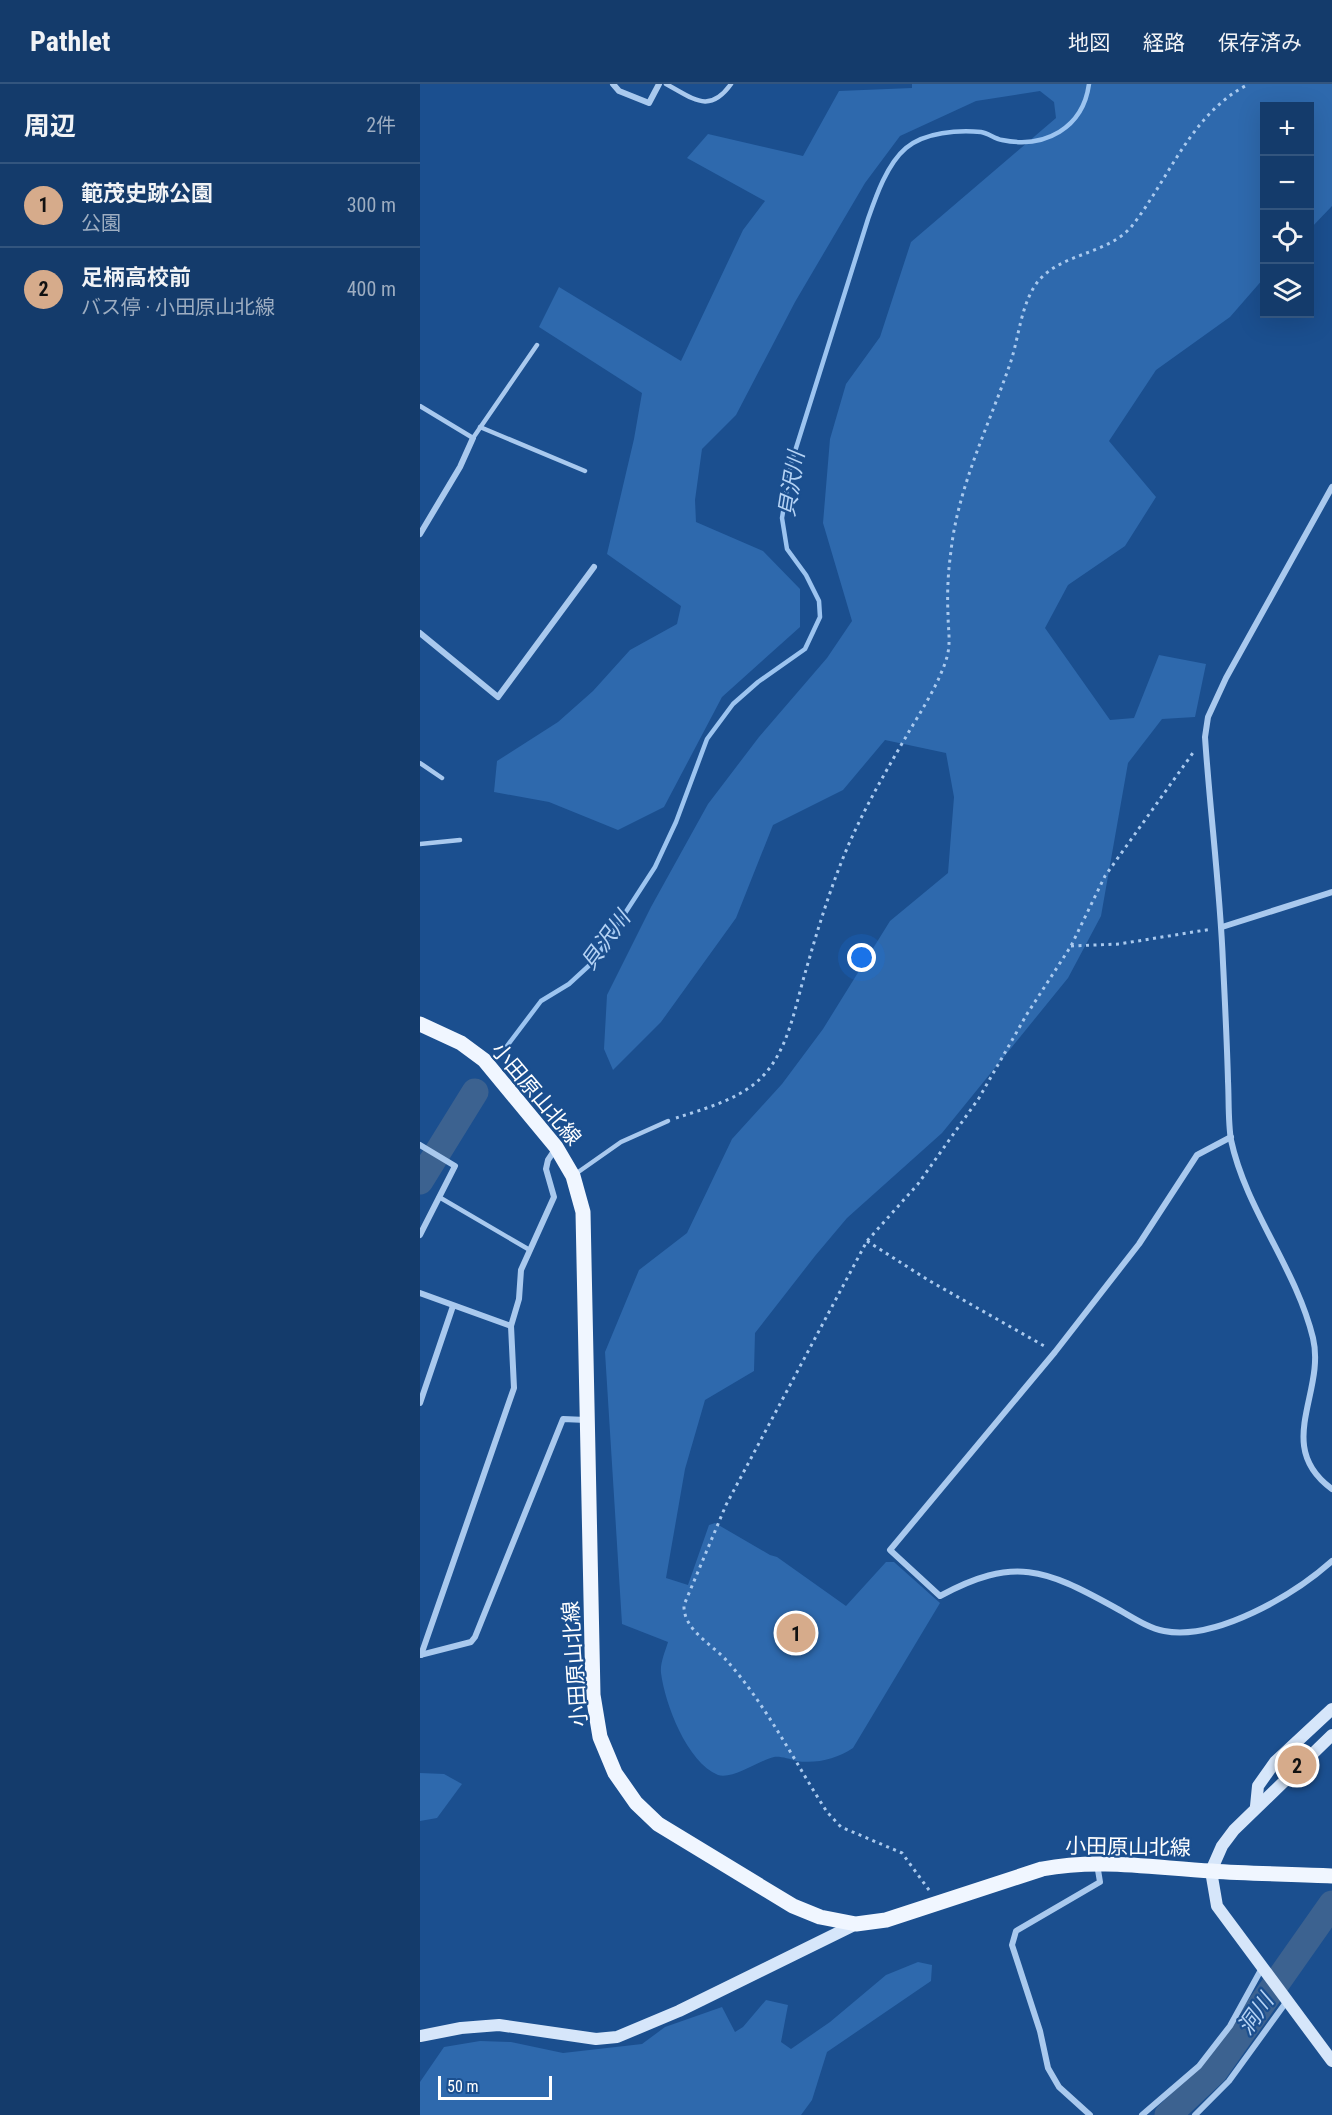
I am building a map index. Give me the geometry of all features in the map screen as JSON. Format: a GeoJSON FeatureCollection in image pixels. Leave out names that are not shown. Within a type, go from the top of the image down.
{"type":"FeatureCollection","features":[{"type":"Feature","properties":{"kind":"main road","name":"小田原山北線"},"geometry":{"type":"LineString","coordinates":[[420,1024],[461,1043],[483,1060],[556,1147],[573,1176],[583,1212],[593,1695],[600,1737],[615,1773],[636,1803],[658,1824],[793,1906],[820,1917],[856,1924],[886,1920],[1042,1869],[1065,1864],[1160,1865],[1210,1871],[1332,1876]]}},
{"type":"Feature","properties":{"kind":"street"},"geometry":{"type":"LineString","coordinates":[[613,84],[619,91],[649,103],[659,84]]}},
{"type":"Feature","properties":{"kind":"street"},"geometry":{"type":"LineString","coordinates":[[420,534],[460,467],[473,438]]}},
{"type":"Feature","properties":{"kind":"street"},"geometry":{"type":"LineString","coordinates":[[1332,487],[1226,678],[1208,717],[1205,737],[1222,927],[1231,1137],[1246,1184],[1305,1312],[1313,1340],[1315,1365],[1303,1428],[1305,1456],[1317,1479],[1332,1489]]}},
{"type":"Feature","properties":{"kind":"street"},"geometry":{"type":"LineString","coordinates":[[420,633],[498,697],[594,567]]}},
{"type":"Feature","properties":{"kind":"street"},"geometry":{"type":"LineString","coordinates":[[1222,927],[1332,892]]}},
{"type":"Feature","properties":{"kind":"street"},"geometry":{"type":"LineString","coordinates":[[1231,1137],[1197,1155],[1139,1244],[1054,1352],[890,1550],[940,1596],[983,1575],[1015,1571],[1044,1574],[1065,1581],[1162,1631],[1191,1633],[1263,1609],[1292,1593],[1332,1561]]}},
{"type":"Feature","properties":{"kind":"street"},"geometry":{"type":"LineString","coordinates":[[420,1145],[455,1166],[420,1235]]}},
{"type":"Feature","properties":{"kind":"street"},"geometry":{"type":"LineString","coordinates":[[420,1655],[514,1388],[511,1326],[519,1299],[520,1270],[554,1197],[546,1168],[556,1147]]}},
{"type":"Feature","properties":{"kind":"street"},"geometry":{"type":"LineString","coordinates":[[420,1293],[511,1326]]}},
{"type":"Feature","properties":{"kind":"street"},"geometry":{"type":"LineString","coordinates":[[420,1403],[453,1306]]}},
{"type":"Feature","properties":{"kind":"street"},"geometry":{"type":"LineString","coordinates":[[420,1655],[471,1642],[563,1419],[587,1420]]}},
{"type":"Feature","properties":{"kind":"street"},"geometry":{"type":"LineString","coordinates":[[1256,1806],[1258,1786],[1275,1762],[1332,1709]]}},
{"type":"Feature","properties":{"kind":"street"},"geometry":{"type":"LineString","coordinates":[[1332,1735],[1256,1806],[1222,1846],[1210,1871],[1217,1906],[1332,2061]]}},
{"type":"Feature","properties":{"kind":"street"},"geometry":{"type":"LineString","coordinates":[[1090,2115],[1059,2087],[1048,2068],[1040,2031],[1012,1945],[1016,1931],[1100,1882],[1097,1863]]}},
{"type":"Feature","properties":{"kind":"street"},"geometry":{"type":"LineString","coordinates":[[420,2036],[461,2028],[499,2025],[596,2039],[617,2037],[679,2011],[856,1924]]}},
{"type":"Feature","properties":{"kind":"street"},"geometry":{"type":"LineString","coordinates":[[1142,2115],[1199,2066],[1230,2026],[1262,1968]]}},
{"type":"Feature","properties":{"kind":"street"},"geometry":{"type":"LineString","coordinates":[[1195,2115],[1229,2081],[1287,2001]]}},
{"type":"Feature","properties":{"kind":"lane"},"geometry":{"type":"LineString","coordinates":[[666,84],[702,102],[711,103],[723,95],[731,84]]}},
{"type":"Feature","properties":{"kind":"lane"},"geometry":{"type":"LineString","coordinates":[[420,406],[473,438],[537,345]]}},
{"type":"Feature","properties":{"kind":"lane"},"geometry":{"type":"LineString","coordinates":[[480,427],[585,471]]}},
{"type":"Feature","properties":{"kind":"lane"},"geometry":{"type":"LineString","coordinates":[[420,763],[442,778]]}},
{"type":"Feature","properties":{"kind":"lane"},"geometry":{"type":"LineString","coordinates":[[420,844],[459,840]]}},
{"type":"Feature","properties":{"kind":"lane"},"geometry":{"type":"LineString","coordinates":[[573,1176],[621,1142],[668,1121]]}},
{"type":"Feature","properties":{"kind":"lane"},"geometry":{"type":"LineString","coordinates":[[439,1197],[528,1249]]}},
{"type":"Feature","properties":{"kind":"path"},"geometry":{"type":"LineString","coordinates":[[668,1121],[736,1095],[761,1078],[790,1033],[806,972],[848,847],[870,797],[922,710],[947,658],[951,634],[948,616],[948,577],[951,546],[962,497],[1006,376],[1023,312],[1036,284],[1052,269],[1121,238],[1135,223],[1194,131],[1228,94],[1249,84]]}},
{"type":"Feature","properties":{"kind":"path"},"geometry":{"type":"LineString","coordinates":[[940,1903],[902,1853],[841,1827],[827,1812],[743,1681],[683,1616],[684,1605],[726,1506],[867,1241],[918,1184],[979,1098],[1027,1014],[1071,946],[1105,876],[1205,737]]}},
{"type":"Feature","properties":{"kind":"path"},"geometry":{"type":"LineString","coordinates":[[1071,946],[1119,944],[1222,927]]}},
{"type":"Feature","properties":{"kind":"path"},"geometry":{"type":"LineString","coordinates":[[867,1241],[928,1280],[1054,1352]]}},
{"type":"Feature","properties":{"kind":"shaded area"},"geometry":{"type":"Polygon","coordinates":[[[912,84],[1332,84],[1332,206],[1314,225],[1314,102],[1260,102],[1260,283],[1230,317],[1156,370],[1109,441],[1156,497],[1125,546],[1068,585],[1045,628],[1110,720],[1134,718],[1159,655],[1206,664],[1195,717],[1162,719],[1128,763],[1101,916],[1068,978],[942,1133],[847,1218],[815,1256],[755,1333],[754,1371],[705,1400],[685,1469],[666,1578],[688,1585],[709,1525],[715,1523],[777,1557],[846,1606],[886,1562],[894,1562],[940,1603],[853,1748],[833,1758],[819,1761],[804,1762],[774,1757],[724,1776],[707,1768],[697,1758],[679,1731],[667,1700],[661,1673],[668,1642],[622,1624],[605,1352],[639,1270],[687,1233],[732,1139],[782,1084],[823,1029],[890,921],[948,873],[954,797],[946,753],[885,740],[843,790],[773,825],[736,918],[661,1022],[613,1070],[604,1049],[607,995],[651,907],[708,804],[759,737],[827,658],[852,621],[823,523],[830,439],[846,384],[880,337],[911,242],[1056,118],[1054,102],[1040,91],[976,101],[900,136],[865,183],[795,302],[736,415],[702,449],[695,500],[696,522],[763,551],[800,589],[800,627],[722,697],[664,807],[618,830],[549,802],[494,792],[497,761],[558,722],[593,691],[630,650],[677,624],[681,606],[607,554],[634,439],[642,393],[539,327],[559,287],[681,361],[743,230],[765,201],[687,158],[708,134],[803,156],[839,91],[912,88],[912,84]]]}},
{"type":"Feature","properties":{"kind":"shaded area"},"geometry":{"type":"Polygon","coordinates":[[[420,1773],[444,1774],[462,1784],[437,1818],[420,1821],[420,1773]]]}},
{"type":"Feature","properties":{"kind":"shaded area"},"geometry":{"type":"Polygon","coordinates":[[[918,1962],[932,1965],[931,1981],[827,2052],[812,2100],[801,2115],[420,2115],[420,2082],[444,2047],[480,2041],[511,2042],[563,2053],[642,2044],[665,2027],[722,2007],[735,2032],[743,2027],[766,2000],[788,2005],[781,2042],[791,2049],[830,2022],[886,1975],[918,1962]]]}},
{"type":"Feature","properties":{"kind":"waterway","name":"貝沢川"},"geometry":{"type":"LineString","coordinates":[[507,1046],[541,1001],[569,984],[594,961],[655,867],[676,822],[707,739],[733,704],[758,682],[805,649],[820,617],[819,601],[806,575],[787,549],[782,518],[791,464],[868,219],[888,171],[906,148],[932,135],[962,131],[981,132],[999,139],[1018,142],[1047,138],[1059,132],[1079,113],[1089,84]]}},
{"type":"Feature","properties":{"kind":"waterway","name":"貝沢川"},"geometry":{"type":"LineString","coordinates":[[420,1181],[475,1092]]}},
{"type":"Feature","properties":{"kind":"waterway","name":"洞川"},"geometry":{"type":"LineString","coordinates":[[1168,2115],[1214,2072],[1332,1904]]}},
{"type":"Feature","properties":{"kind":"place","name":"範茂史跡公園"},"geometry":{"type":"Point","coordinates":[796,1633]}},
{"type":"Feature","properties":{"kind":"place","name":"足柄高校前"},"geometry":{"type":"Point","coordinates":[1297,1765]}}]}
